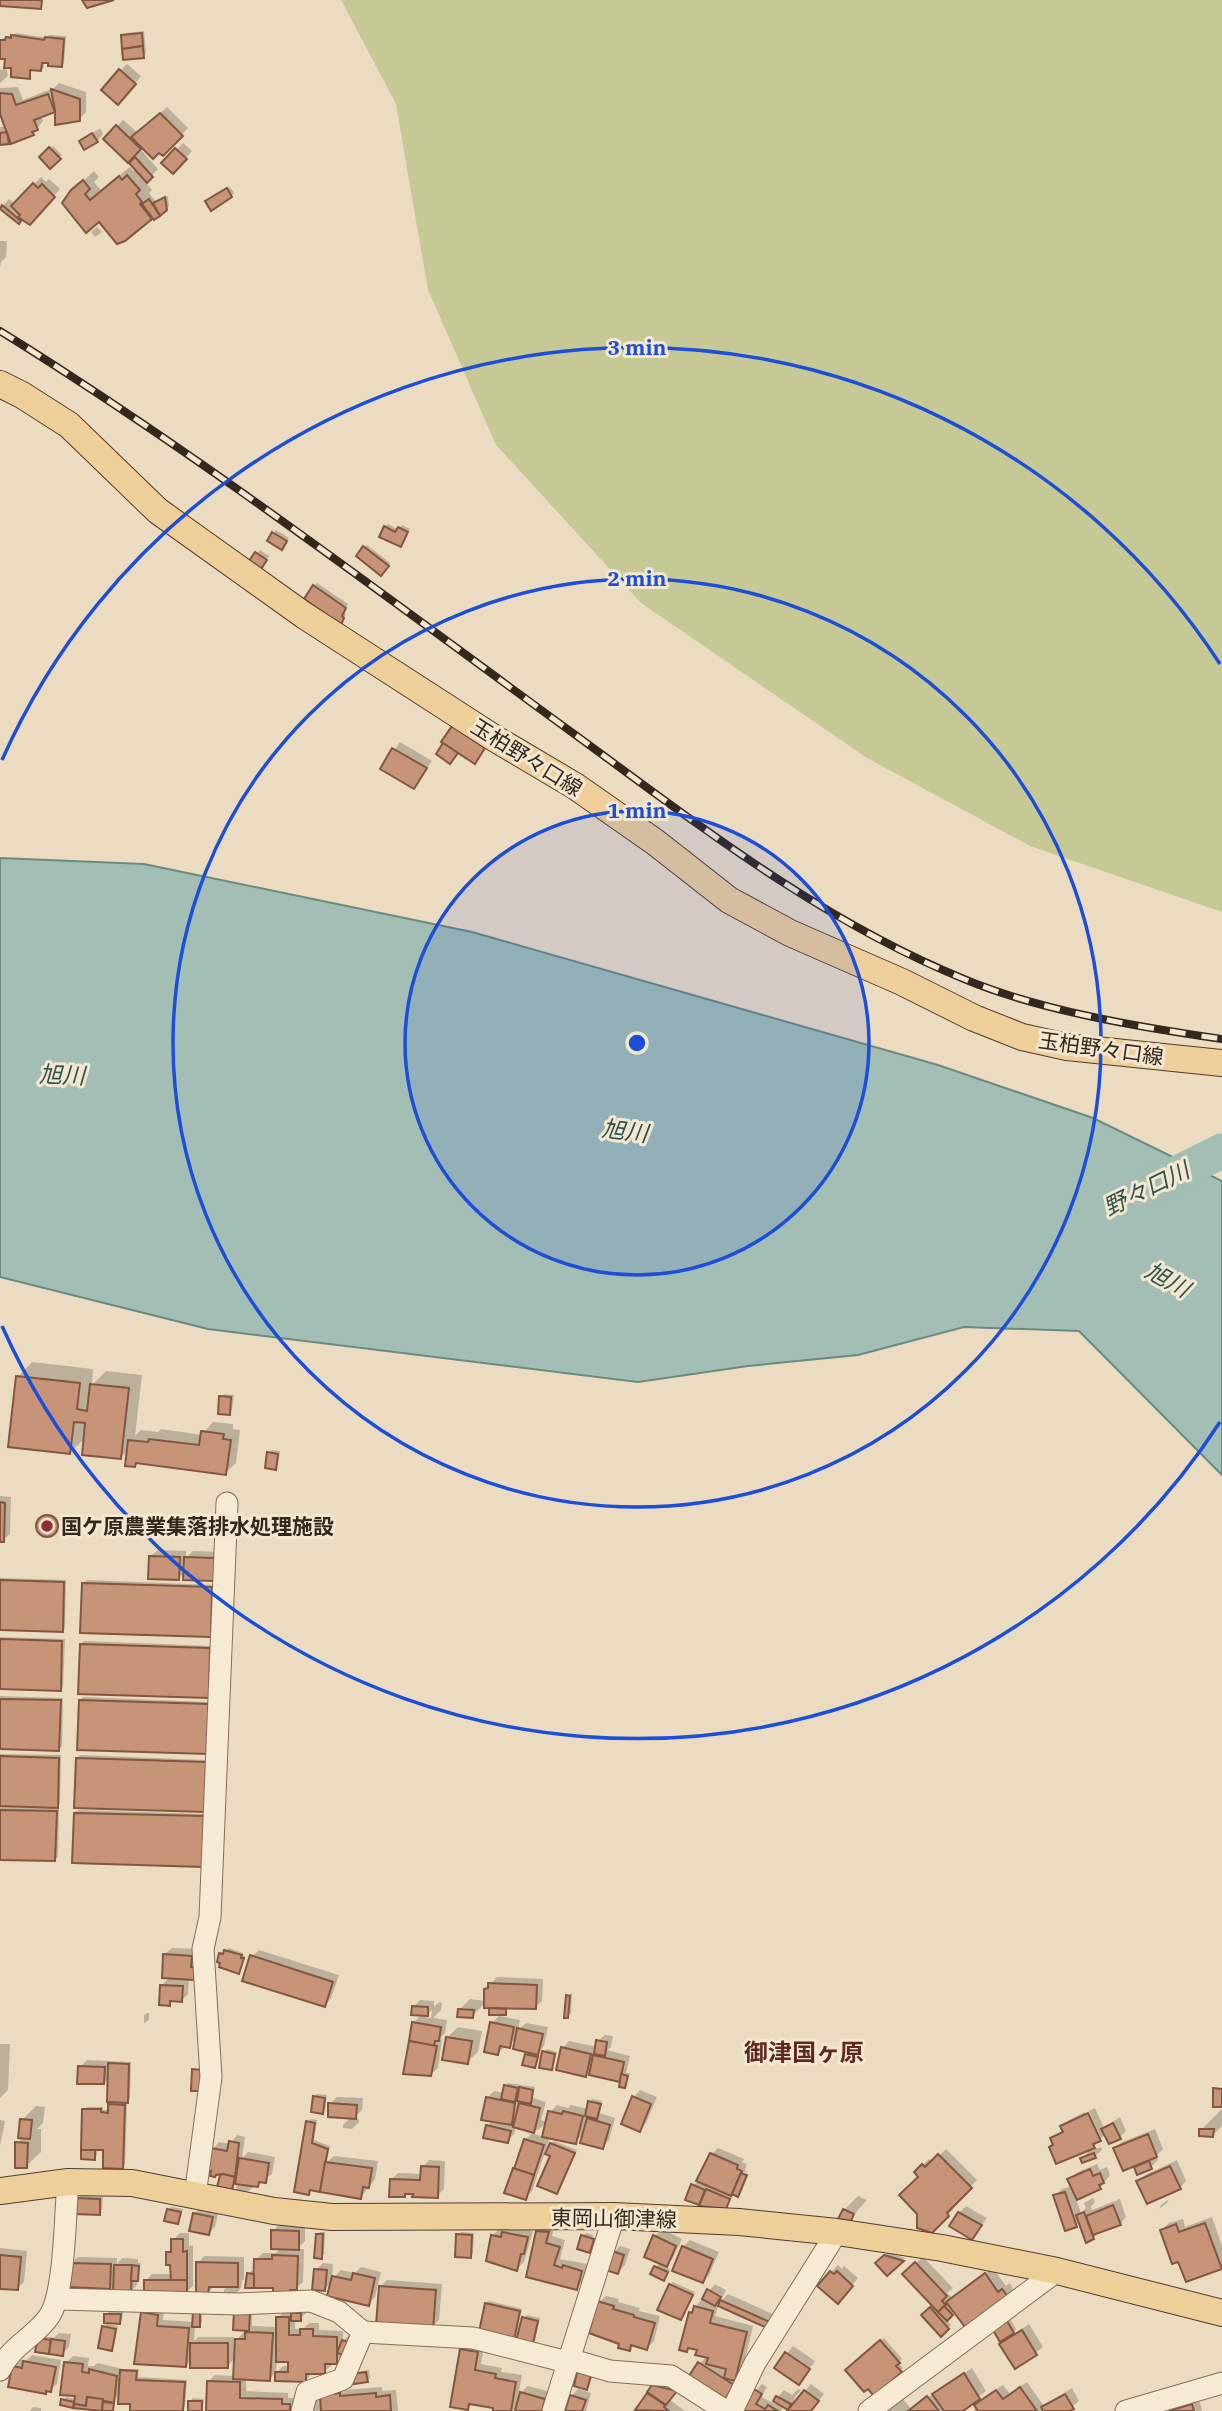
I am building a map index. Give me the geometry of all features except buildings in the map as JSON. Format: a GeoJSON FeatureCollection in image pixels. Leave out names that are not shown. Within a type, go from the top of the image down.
{"type":"FeatureCollection","features":[{"type":"Feature","properties":{"kind":"main road","name":"玉柏野々口線"},"geometry":{"type":"LineString","coordinates":[[0,384],[69,425],[158,511],[305,617],[494,738],[575,786],[655,842],[729,901],[790,933],[902,982],[974,1018],[1023,1037],[1077,1049],[1222,1063]]}},
{"type":"Feature","properties":{"kind":"main road","name":"東岡山御津線"},"geometry":{"type":"LineString","coordinates":[[0,2191],[68,2182],[132,2183],[274,2211],[332,2217],[614,2216],[739,2222],[837,2232],[942,2248],[1057,2271],[1222,2313]]}},
{"type":"Feature","properties":{"kind":"street"},"geometry":{"type":"LineString","coordinates":[[195,2196],[211,2077],[203,1949],[210,1917],[228,1503]]}},
{"type":"Feature","properties":{"kind":"street"},"geometry":{"type":"LineString","coordinates":[[0,2370],[4,2360],[49,2317],[58,2299],[68,2182]]}},
{"type":"Feature","properties":{"kind":"street"},"geometry":{"type":"LineString","coordinates":[[553,2411],[614,2216]]}},
{"type":"Feature","properties":{"kind":"street"},"geometry":{"type":"LineString","coordinates":[[732,2411],[755,2363],[837,2232]]}},
{"type":"Feature","properties":{"kind":"street"},"geometry":{"type":"LineString","coordinates":[[869,2411],[1057,2271]]}},
{"type":"Feature","properties":{"kind":"street"},"geometry":{"type":"LineString","coordinates":[[58,2299],[237,2304],[311,2301],[339,2312],[363,2332],[473,2337],[610,2371],[671,2376],[726,2411]]}},
{"type":"Feature","properties":{"kind":"street"},"geometry":{"type":"LineString","coordinates":[[302,2411],[307,2392],[343,2379],[363,2332]]}},
{"type":"Feature","properties":{"kind":"street"},"geometry":{"type":"LineString","coordinates":[[1126,2411],[1222,2383]]}},
{"type":"Feature","properties":{"kind":"green space"},"geometry":{"type":"Polygon","coordinates":[[[341,0],[1222,0],[1222,912],[1030,846],[867,758],[641,603],[496,445],[428,290],[396,104],[341,0]]]}},
{"type":"Feature","properties":{"kind":"water","name":"旭川"},"geometry":{"type":"Polygon","coordinates":[[[0,858],[144,864],[472,932],[938,1065],[1093,1118],[1222,1181],[1222,1475],[1079,1331],[964,1327],[858,1355],[748,1366],[638,1382],[208,1329],[0,1277],[0,858]]]}},
{"type":"Feature","properties":{"kind":"waterway","name":"野々口川"},"geometry":{"type":"LineString","coordinates":[[1149,1187],[1222,1151]]}},
{"type":"Feature","properties":{"kind":"railway"},"geometry":{"type":"LineString","coordinates":[[0,331],[217,475],[711,834],[809,899],[859,928],[964,979],[1025,1000],[1124,1023],[1222,1039]]}},
{"type":"Feature","properties":{"kind":"place","name":"国ケ原農業集落排水処理施設"},"geometry":{"type":"Point","coordinates":[47,1526]}},
{"type":"Feature","properties":{"kind":"district","name":"御津国ヶ原"},"geometry":{"type":"Point","coordinates":[804,2052]}}]}
